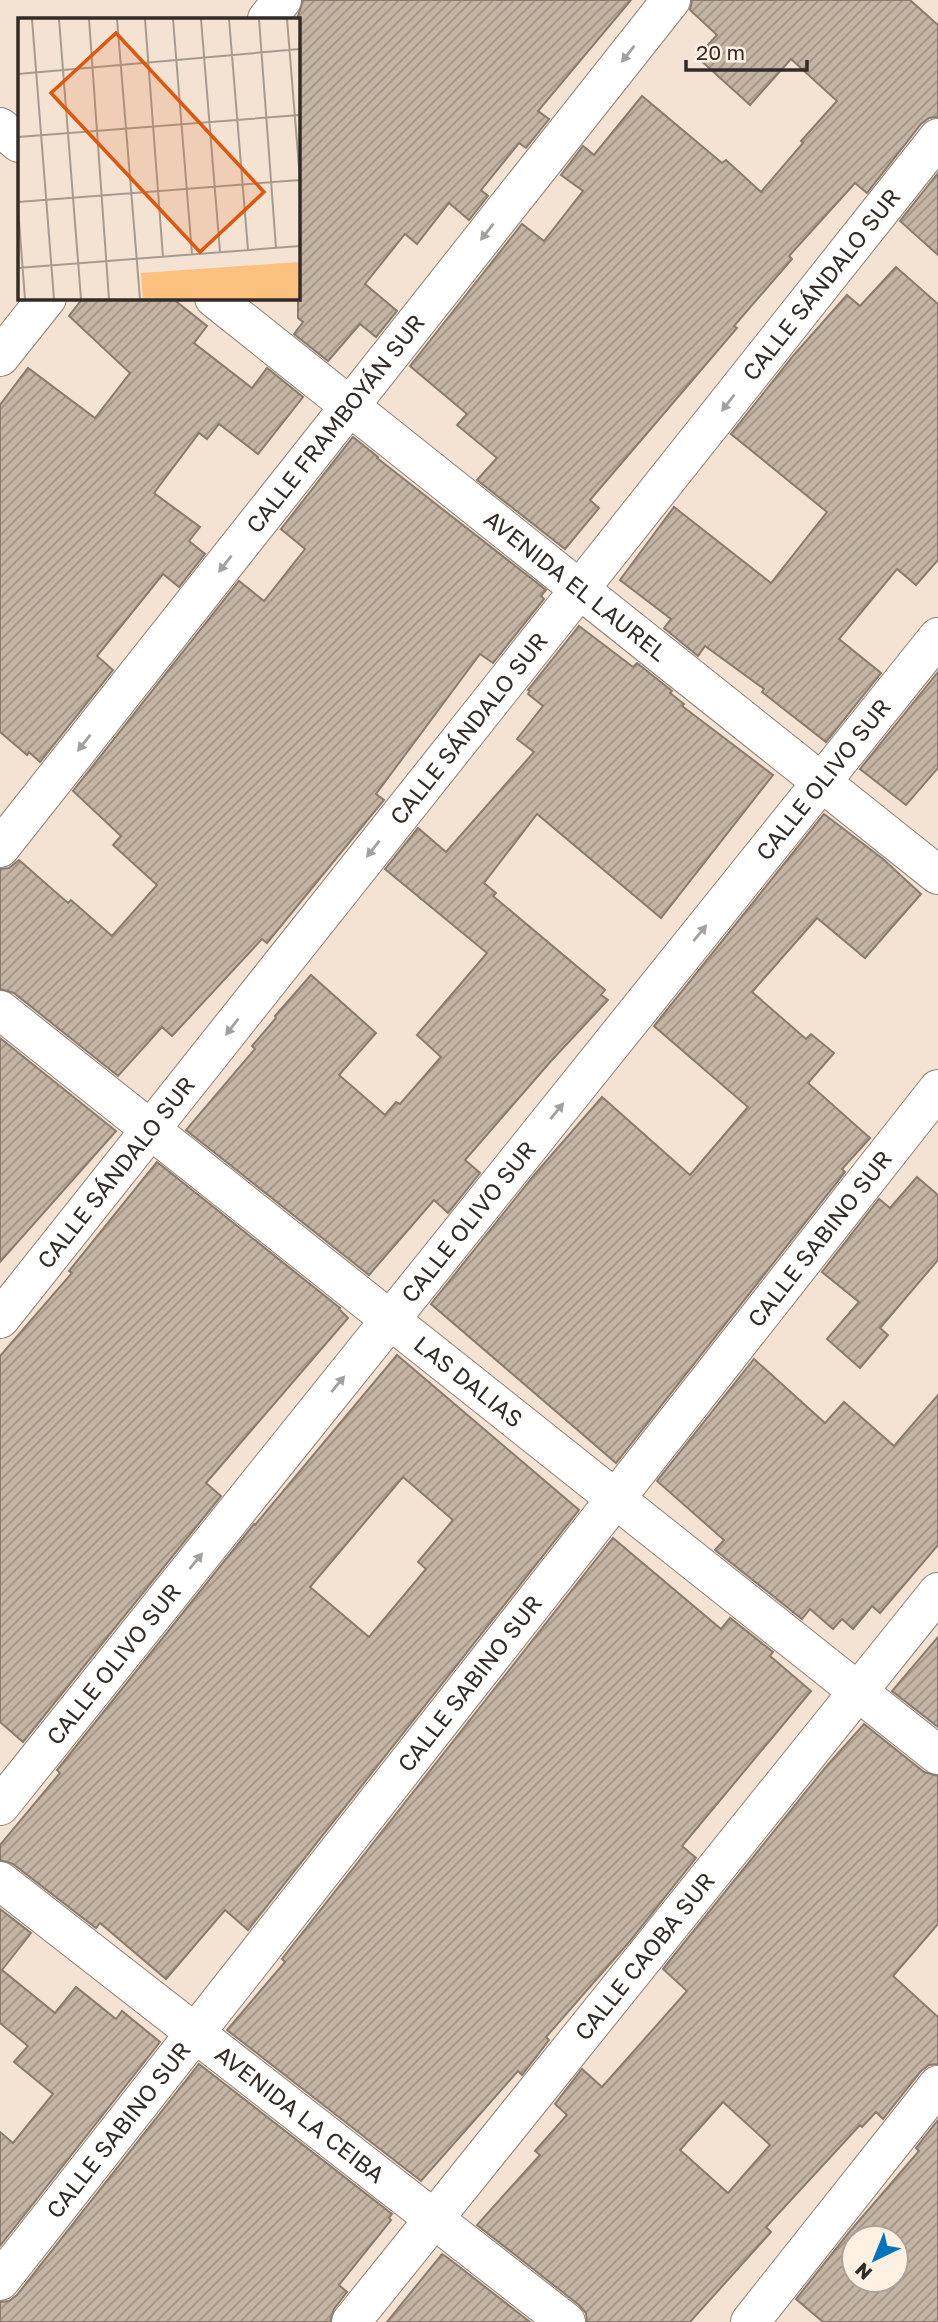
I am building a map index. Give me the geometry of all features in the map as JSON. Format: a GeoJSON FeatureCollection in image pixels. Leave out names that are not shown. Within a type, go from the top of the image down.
{"type":"FeatureCollection","features":[{"type":"Feature","properties":{"kind":"street"},"geometry":{"type":"LineString","coordinates":[[268,18],[282,0]]}},
{"type":"Feature","properties":{"kind":"street","name":"CALLE FRAMBOYÁN SUR"},"geometry":{"type":"LineString","coordinates":[[0,848],[671,0]]}},
{"type":"Feature","properties":{"kind":"street"},"geometry":{"type":"LineString","coordinates":[[0,127],[18,142]]}},
{"type":"Feature","properties":{"kind":"street","name":"CALLE SÁNDALO SUR"},"geometry":{"type":"LineString","coordinates":[[0,1319],[938,138]]}},
{"type":"Feature","properties":{"kind":"street"},"geometry":{"type":"LineString","coordinates":[[0,357],[46,299]]}},
{"type":"Feature","properties":{"kind":"street","name":"AVENIDA EL LAUREL"},"geometry":{"type":"LineString","coordinates":[[215,299],[938,875]]}},
{"type":"Feature","properties":{"kind":"street","name":"CALLE OLIVO SUR"},"geometry":{"type":"LineString","coordinates":[[0,1806],[938,637]]}},
{"type":"Feature","properties":{"kind":"street","name":"LAS DALIAS"},"geometry":{"type":"LineString","coordinates":[[0,1010],[938,1755]]}},
{"type":"Feature","properties":{"kind":"street","name":"CALLE SABINO SUR"},"geometry":{"type":"LineString","coordinates":[[0,2281],[938,1089]]}},
{"type":"Feature","properties":{"kind":"street","name":"CALLE CAOBA SUR"},"geometry":{"type":"LineString","coordinates":[[351,2322],[938,1592]]}},
{"type":"Feature","properties":{"kind":"street","name":"AVENIDA LA CEIBA"},"geometry":{"type":"LineString","coordinates":[[0,1881],[566,2322]]}},
{"type":"Feature","properties":{"kind":"street"},"geometry":{"type":"LineString","coordinates":[[750,2322],[938,2085]]}},
{"type":"Feature","properties":{"kind":"building"},"geometry":{"type":"Polygon","coordinates":[[[303,0],[631,0],[538,111],[549,119],[526,148],[519,143],[481,190],[488,196],[469,220],[449,203],[417,244],[405,234],[365,284],[397,311],[376,337],[360,324],[328,361],[294,334],[303,322],[298,318],[298,16],[303,0]]]}},
{"type":"Feature","properties":{"kind":"building"},"geometry":{"type":"Polygon","coordinates":[[[692,0],[910,0],[938,25],[938,117],[929,118],[921,124],[867,193],[855,183],[789,256],[792,259],[734,326],[737,328],[590,500],[599,508],[565,549],[477,480],[497,458],[457,425],[467,414],[410,366],[522,224],[544,241],[583,191],[561,175],[583,146],[594,155],[642,96],[722,163],[726,160],[761,192],[837,101],[791,59],[750,105],[697,57],[717,35],[690,10],[692,0]]]}},
{"type":"Feature","properties":{"kind":"building"},"geometry":{"type":"Polygon","coordinates":[[[938,173],[938,255],[900,221],[938,173]]]}},
{"type":"Feature","properties":{"kind":"building"},"geometry":{"type":"Polygon","coordinates":[[[896,267],[938,304],[938,560],[916,585],[897,569],[839,639],[881,673],[826,742],[762,692],[764,689],[705,646],[698,656],[664,628],[671,619],[620,580],[674,507],[771,583],[827,512],[731,434],[793,356],[847,295],[860,306],[896,267]]]}},
{"type":"Feature","properties":{"kind":"building"},"geometry":{"type":"Polygon","coordinates":[[[82,299],[173,299],[207,326],[194,343],[252,388],[267,368],[303,397],[258,454],[219,424],[207,439],[199,433],[154,493],[200,527],[189,541],[205,554],[179,587],[163,574],[97,656],[113,670],[40,762],[29,752],[27,755],[0,732],[0,405],[28,368],[95,418],[130,373],[69,316],[82,299]]]}},
{"type":"Feature","properties":{"kind":"building"},"geometry":{"type":"Polygon","coordinates":[[[353,437],[546,590],[541,596],[544,599],[493,663],[480,654],[376,794],[384,800],[267,943],[262,939],[172,1036],[162,1027],[118,1076],[14,993],[0,989],[0,869],[9,868],[19,860],[68,903],[71,900],[112,936],[157,885],[113,845],[121,836],[73,791],[239,581],[264,601],[305,549],[281,529],[353,437]]]}},
{"type":"Feature","properties":{"kind":"building"},"geometry":{"type":"Polygon","coordinates":[[[579,626],[633,667],[637,663],[672,691],[670,693],[684,704],[682,706],[773,775],[661,918],[537,814],[484,883],[496,893],[493,896],[605,990],[601,995],[608,1000],[465,1160],[480,1173],[448,1213],[434,1200],[369,1275],[186,1130],[255,1049],[252,1046],[311,975],[376,1033],[339,1075],[385,1115],[396,1102],[400,1104],[441,1057],[417,1035],[487,953],[385,869],[418,828],[446,852],[534,752],[517,739],[543,706],[528,694],[528,690],[579,626]]]}},
{"type":"Feature","properties":{"kind":"building"},"geometry":{"type":"Polygon","coordinates":[[[938,672],[938,768],[906,805],[860,769],[938,672]]]}},
{"type":"Feature","properties":{"kind":"building"},"geometry":{"type":"Polygon","coordinates":[[[824,814],[883,859],[921,894],[865,958],[817,918],[752,992],[806,1039],[811,1034],[834,1053],[808,1083],[870,1138],[842,1169],[845,1172],[616,1463],[431,1304],[535,1174],[602,1097],[690,1175],[748,1107],[654,1026],[824,814]]]}},
{"type":"Feature","properties":{"kind":"building"},"geometry":{"type":"Polygon","coordinates":[[[0,1038],[116,1131],[0,1262],[0,1038]]]}},
{"type":"Feature","properties":{"kind":"building"},"geometry":{"type":"Polygon","coordinates":[[[157,1162],[340,1308],[348,1318],[206,1483],[221,1496],[23,1742],[0,1722],[0,1356],[72,1273],[69,1271],[157,1162]]]}},
{"type":"Feature","properties":{"kind":"building"},"geometry":{"type":"Polygon","coordinates":[[[917,1177],[938,1195],[938,1260],[880,1328],[888,1335],[860,1368],[827,1339],[859,1302],[822,1272],[879,1199],[890,1208],[917,1177]]]}},
{"type":"Feature","properties":{"kind":"building"},"geometry":{"type":"Polygon","coordinates":[[[397,1355],[579,1510],[248,1930],[225,1910],[166,1979],[100,1923],[96,1928],[13,1864],[0,1860],[0,1845],[60,1773],[57,1770],[255,1525],[397,1355]],[[403,1477],[310,1587],[369,1637],[426,1569],[418,1562],[453,1520],[403,1477]]]}},
{"type":"Feature","properties":{"kind":"building"},"geometry":{"type":"Polygon","coordinates":[[[754,1359],[825,1423],[844,1402],[894,1446],[938,1395],[938,1545],[880,1613],[872,1606],[853,1629],[842,1619],[833,1629],[810,1609],[802,1619],[715,1550],[724,1540],[657,1481],[754,1359]]]}},
{"type":"Feature","properties":{"kind":"building"},"geometry":{"type":"Polygon","coordinates":[[[613,1538],[721,1629],[730,1618],[773,1652],[770,1656],[811,1691],[682,1846],[696,1858],[630,1941],[546,2037],[549,2040],[522,2075],[518,2071],[421,2181],[227,2030],[285,1962],[282,1959],[613,1538]]]}},
{"type":"Feature","properties":{"kind":"building"},"geometry":{"type":"Polygon","coordinates":[[[938,1637],[938,1727],[892,1691],[938,1637]]]}},
{"type":"Feature","properties":{"kind":"building"},"geometry":{"type":"Polygon","coordinates":[[[864,1724],[924,1772],[938,1776],[938,1924],[893,1976],[938,2017],[938,2064],[929,2065],[921,2071],[883,2119],[876,2112],[862,2127],[860,2125],[766,2227],[771,2232],[690,2322],[587,2322],[586,2313],[579,2305],[477,2225],[540,2155],[535,2151],[567,2115],[555,2104],[582,2069],[602,2087],[687,1991],[663,1969],[825,1768],[864,1724]],[[723,2102],[680,2150],[728,2193],[770,2145],[723,2102]]]}},
{"type":"Feature","properties":{"kind":"building"},"geometry":{"type":"Polygon","coordinates":[[[0,1909],[31,1933],[2,1970],[55,2013],[76,1987],[116,2019],[122,2011],[160,2042],[0,2246],[0,2132],[13,2143],[53,2094],[14,2062],[28,2046],[0,2023],[0,1909]]]}},
{"type":"Feature","properties":{"kind":"building"},"geometry":{"type":"Polygon","coordinates":[[[199,2064],[392,2214],[389,2218],[391,2220],[339,2285],[347,2292],[334,2309],[330,2322],[0,2322],[0,2302],[9,2301],[17,2295],[199,2064]]]}},
{"type":"Feature","properties":{"kind":"building"},"geometry":{"type":"Polygon","coordinates":[[[938,2120],[938,2322],[823,2322],[796,2299],[840,2244],[840,2294],[910,2294],[910,2224],[856,2224],[919,2151],[916,2148],[938,2120]]]}},
{"type":"Feature","properties":{"kind":"building"},"geometry":{"type":"Polygon","coordinates":[[[442,2254],[448,2258],[530,2322],[387,2322],[442,2254]]]}}]}
